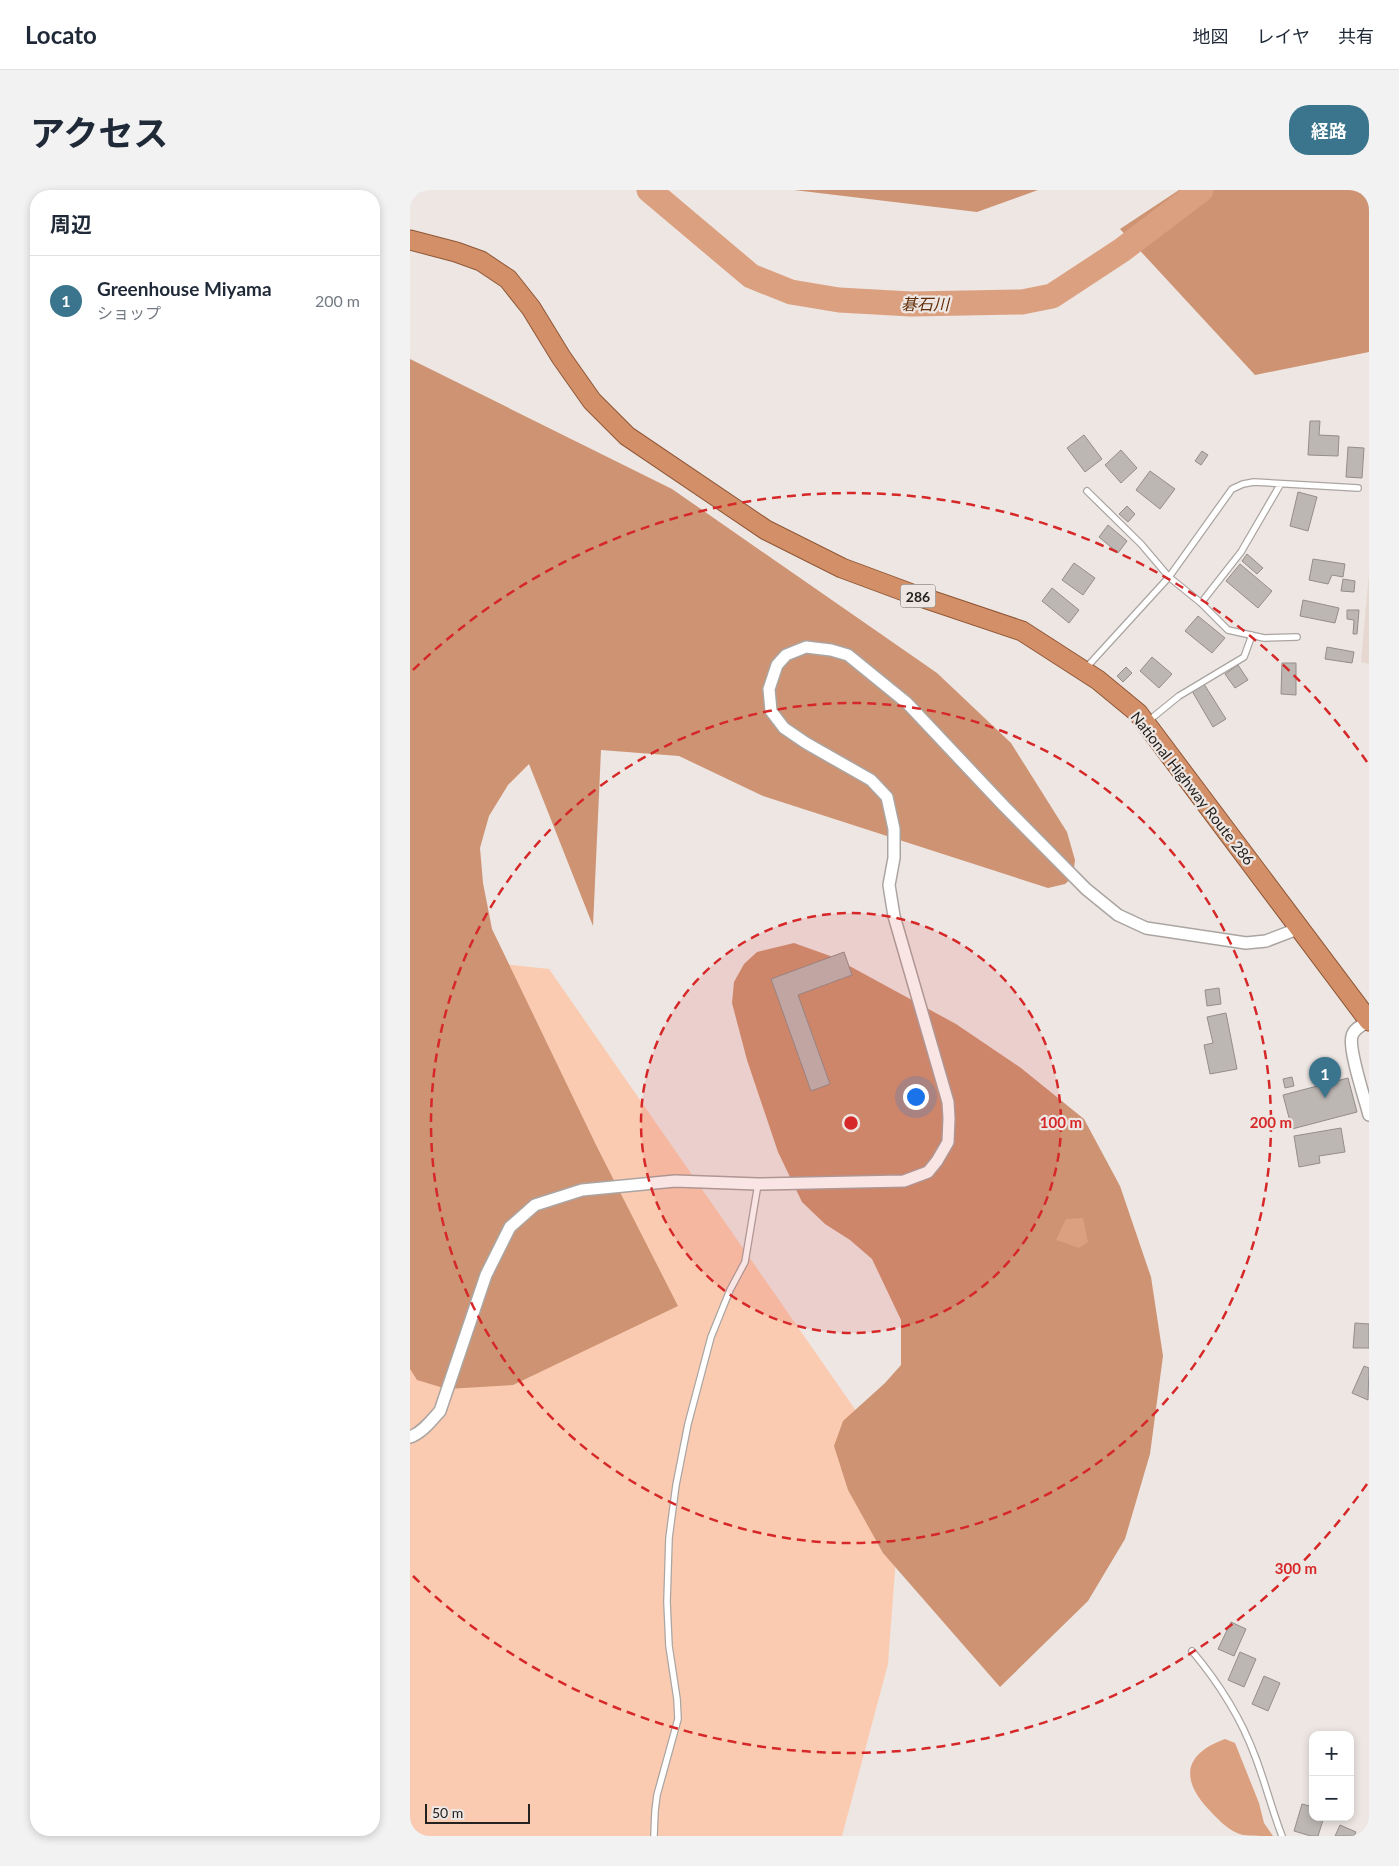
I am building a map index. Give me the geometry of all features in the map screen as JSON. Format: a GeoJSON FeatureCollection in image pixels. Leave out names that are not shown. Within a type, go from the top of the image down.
{"type":"FeatureCollection","features":[{"type":"Feature","properties":{"kind":"highway","name":"National Highway Route 286"},"geometry":{"type":"LineString","coordinates":[[410,240],[456,252],[481,261],[508,279],[531,308],[561,357],[592,401],[627,436],[766,530],[842,568],[1022,631],[1098,680],[1138,713],[1369,1021]]}},
{"type":"Feature","properties":{"kind":"street"},"geometry":{"type":"LineString","coordinates":[[410,1437],[427,1425],[440,1411],[486,1275],[510,1227],[534,1206],[582,1190],[674,1181],[758,1184],[904,1181],[928,1172],[948,1142],[948,1102],[894,916],[889,885],[894,858],[894,829],[887,797],[871,780],[806,743],[784,728],[772,711],[769,689],[777,665],[786,655],[806,647],[831,650],[848,655],[907,703],[1004,806],[1086,889],[1118,915],[1146,928],[1246,943],[1266,941],[1300,928]]}},
{"type":"Feature","properties":{"kind":"street"},"geometry":{"type":"LineString","coordinates":[[1369,1021],[1357,1028],[1352,1034],[1351,1047],[1369,1116]]}},
{"type":"Feature","properties":{"kind":"lane"},"geometry":{"type":"LineString","coordinates":[[1083,671],[1169,577],[1232,489],[1254,482],[1358,488]]}},
{"type":"Feature","properties":{"kind":"lane"},"geometry":{"type":"LineString","coordinates":[[1201,603],[1241,552],[1280,485]]}},
{"type":"Feature","properties":{"kind":"lane"},"geometry":{"type":"LineString","coordinates":[[1087,491],[1141,544],[1169,577],[1201,603],[1228,630],[1264,638],[1297,637]]}},
{"type":"Feature","properties":{"kind":"lane"},"geometry":{"type":"LineString","coordinates":[[1146,724],[1179,696],[1244,657],[1252,635]]}},
{"type":"Feature","properties":{"kind":"lane"},"geometry":{"type":"LineString","coordinates":[[654,1836],[657,1795],[678,1719],[669,1646],[667,1602],[669,1538],[676,1485],[688,1424],[711,1337],[730,1290],[744,1262],[758,1184]]}},
{"type":"Feature","properties":{"kind":"lane"},"geometry":{"type":"LineString","coordinates":[[1192,1651],[1213,1676],[1250,1745],[1282,1836]]}},
{"type":"Feature","properties":{"kind":"shaded area"},"geometry":{"type":"Polygon","coordinates":[[[794,190],[1038,190],[977,212],[794,190]]]}},
{"type":"Feature","properties":{"kind":"shaded area"},"geometry":{"type":"Polygon","coordinates":[[[1179,190],[1369,190],[1369,352],[1255,375],[1120,229],[1179,190]]]}},
{"type":"Feature","properties":{"kind":"shaded area"},"geometry":{"type":"Polygon","coordinates":[[[410,359],[672,489],[937,673],[1011,743],[1067,832],[1075,860],[1073,877],[1065,884],[1048,888],[763,796],[679,756],[601,750],[593,926],[529,764],[508,785],[489,816],[480,848],[483,883],[492,929],[597,1147],[678,1306],[513,1385],[447,1389],[417,1380],[410,1369],[410,359]]]}},
{"type":"Feature","properties":{"kind":"shaded area"},"geometry":{"type":"Polygon","coordinates":[[[1369,573],[1369,664],[1361,662],[1369,573]]]}},
{"type":"Feature","properties":{"kind":"shaded area"},"geometry":{"type":"Polygon","coordinates":[[[794,943],[833,957],[956,1024],[1021,1068],[1084,1119],[1120,1186],[1151,1277],[1163,1356],[1150,1454],[1125,1539],[1088,1601],[1000,1687],[883,1553],[848,1490],[834,1446],[843,1421],[885,1383],[901,1365],[901,1320],[872,1259],[850,1240],[825,1224],[802,1202],[778,1152],[747,1060],[732,1003],[734,982],[744,964],[757,952],[794,943]]]}},
{"type":"Feature","properties":{"kind":"shaded area"},"geometry":{"type":"Polygon","coordinates":[[[438,957],[549,969],[902,1477],[888,1664],[842,1836],[410,1836],[410,994],[438,957]]]}},
{"type":"Feature","properties":{"kind":"shaded area"},"geometry":{"type":"Polygon","coordinates":[[[1083,1218],[1088,1242],[1079,1248],[1056,1240],[1066,1219],[1083,1218]]]}},
{"type":"Feature","properties":{"kind":"shaded area"},"geometry":{"type":"Polygon","coordinates":[[[1225,1739],[1235,1743],[1259,1803],[1264,1823],[1273,1836],[1243,1835],[1234,1832],[1212,1813],[1195,1791],[1190,1770],[1193,1761],[1200,1753],[1225,1739]]]}},
{"type":"Feature","properties":{"kind":"building"},"geometry":{"type":"Polygon","coordinates":[[[1310,421],[1320,421],[1319,435],[1339,436],[1338,456],[1308,455],[1310,421]]]}},
{"type":"Feature","properties":{"kind":"building"},"geometry":{"type":"Polygon","coordinates":[[[1084,435],[1102,459],[1085,472],[1067,448],[1084,435]]]}},
{"type":"Feature","properties":{"kind":"building"},"geometry":{"type":"Polygon","coordinates":[[[1348,447],[1364,448],[1362,478],[1346,477],[1348,447]]]}},
{"type":"Feature","properties":{"kind":"building"},"geometry":{"type":"Polygon","coordinates":[[[1121,450],[1137,468],[1121,483],[1105,465],[1121,450]]]}},
{"type":"Feature","properties":{"kind":"building"},"geometry":{"type":"Polygon","coordinates":[[[1202,451],[1208,455],[1201,465],[1195,461],[1202,451]]]}},
{"type":"Feature","properties":{"kind":"building"},"geometry":{"type":"Polygon","coordinates":[[[1150,471],[1175,489],[1160,509],[1136,490],[1150,471]]]}},
{"type":"Feature","properties":{"kind":"building"},"geometry":{"type":"Polygon","coordinates":[[[1298,492],[1317,497],[1308,531],[1290,526],[1298,492]]]}},
{"type":"Feature","properties":{"kind":"building"},"geometry":{"type":"Polygon","coordinates":[[[1127,506],[1135,514],[1128,522],[1119,514],[1127,506]]]}},
{"type":"Feature","properties":{"kind":"building"},"geometry":{"type":"Polygon","coordinates":[[[1108,525],[1127,541],[1118,553],[1099,537],[1108,525]]]}},
{"type":"Feature","properties":{"kind":"building"},"geometry":{"type":"Polygon","coordinates":[[[1247,554],[1263,568],[1257,574],[1242,561],[1247,554]]]}},
{"type":"Feature","properties":{"kind":"building"},"geometry":{"type":"Polygon","coordinates":[[[1313,559],[1345,564],[1343,577],[1332,575],[1328,584],[1309,580],[1313,559]]]}},
{"type":"Feature","properties":{"kind":"building"},"geometry":{"type":"Polygon","coordinates":[[[1074,563],[1095,578],[1083,595],[1062,580],[1074,563]]]}},
{"type":"Feature","properties":{"kind":"building"},"geometry":{"type":"Polygon","coordinates":[[[1240,564],[1272,591],[1258,608],[1226,581],[1240,564]]]}},
{"type":"Feature","properties":{"kind":"building"},"geometry":{"type":"Polygon","coordinates":[[[1343,579],[1355,581],[1354,592],[1341,591],[1343,579]]]}},
{"type":"Feature","properties":{"kind":"building"},"geometry":{"type":"Polygon","coordinates":[[[1052,588],[1079,610],[1069,623],[1042,601],[1052,588]]]}},
{"type":"Feature","properties":{"kind":"building"},"geometry":{"type":"Polygon","coordinates":[[[1303,600],[1339,608],[1335,623],[1300,616],[1303,600]]]}},
{"type":"Feature","properties":{"kind":"building"},"geometry":{"type":"Polygon","coordinates":[[[1347,610],[1359,610],[1357,634],[1353,634],[1354,620],[1347,619],[1347,610]]]}},
{"type":"Feature","properties":{"kind":"building"},"geometry":{"type":"Polygon","coordinates":[[[1198,616],[1225,638],[1212,653],[1185,631],[1198,616]]]}},
{"type":"Feature","properties":{"kind":"building"},"geometry":{"type":"Polygon","coordinates":[[[1327,647],[1354,652],[1352,663],[1325,659],[1327,647]]]}},
{"type":"Feature","properties":{"kind":"building"},"geometry":{"type":"Polygon","coordinates":[[[1152,657],[1172,674],[1159,688],[1140,671],[1152,657]]]}},
{"type":"Feature","properties":{"kind":"building"},"geometry":{"type":"Polygon","coordinates":[[[1282,663],[1296,663],[1296,695],[1281,694],[1282,663]]]}},
{"type":"Feature","properties":{"kind":"building"},"geometry":{"type":"Polygon","coordinates":[[[1238,665],[1248,680],[1235,688],[1225,674],[1238,665]]]}},
{"type":"Feature","properties":{"kind":"building"},"geometry":{"type":"Polygon","coordinates":[[[1126,667],[1132,673],[1123,682],[1117,676],[1126,667]]]}},
{"type":"Feature","properties":{"kind":"building"},"geometry":{"type":"Polygon","coordinates":[[[1204,684],[1226,719],[1213,727],[1192,691],[1204,684]]]}},
{"type":"Feature","properties":{"kind":"building"},"geometry":{"type":"Polygon","coordinates":[[[844,952],[852,975],[798,995],[830,1084],[811,1091],[771,979],[844,952]]]}},
{"type":"Feature","properties":{"kind":"building"},"geometry":{"type":"Polygon","coordinates":[[[1219,988],[1221,1004],[1207,1006],[1205,990],[1219,988]]]}},
{"type":"Feature","properties":{"kind":"building"},"geometry":{"type":"Polygon","coordinates":[[[1226,1013],[1237,1069],[1210,1074],[1204,1045],[1213,1043],[1207,1017],[1226,1013]]]}},
{"type":"Feature","properties":{"kind":"building"},"geometry":{"type":"Polygon","coordinates":[[[1292,1077],[1294,1086],[1285,1088],[1283,1079],[1292,1077]]]}},
{"type":"Feature","properties":{"kind":"building"},"geometry":{"type":"Polygon","coordinates":[[[1348,1078],[1357,1112],[1292,1129],[1283,1095],[1348,1078]]]}},
{"type":"Feature","properties":{"kind":"building"},"geometry":{"type":"Polygon","coordinates":[[[1341,1128],[1345,1152],[1319,1156],[1320,1163],[1299,1167],[1294,1136],[1341,1128]]]}},
{"type":"Feature","properties":{"kind":"building"},"geometry":{"type":"Polygon","coordinates":[[[1355,1323],[1369,1324],[1369,1348],[1353,1348],[1355,1323]]]}},
{"type":"Feature","properties":{"kind":"building"},"geometry":{"type":"Polygon","coordinates":[[[1364,1366],[1369,1368],[1368,1400],[1352,1393],[1364,1366]]]}},
{"type":"Feature","properties":{"kind":"building"},"geometry":{"type":"Polygon","coordinates":[[[1231,1622],[1246,1629],[1234,1656],[1218,1649],[1231,1622]]]}},
{"type":"Feature","properties":{"kind":"building"},"geometry":{"type":"Polygon","coordinates":[[[1240,1652],[1256,1659],[1244,1687],[1228,1680],[1240,1652]]]}},
{"type":"Feature","properties":{"kind":"building"},"geometry":{"type":"Polygon","coordinates":[[[1264,1676],[1280,1683],[1268,1711],[1252,1704],[1264,1676]]]}},
{"type":"Feature","properties":{"kind":"building"},"geometry":{"type":"Polygon","coordinates":[[[1302,1804],[1309,1806],[1309,1821],[1323,1821],[1318,1836],[1294,1831],[1302,1804]]]}},
{"type":"Feature","properties":{"kind":"building"},"geometry":{"type":"Polygon","coordinates":[[[1340,1825],[1356,1832],[1354,1836],[1335,1836],[1340,1825]]]}},
{"type":"Feature","properties":{"kind":"waterway","name":"碁石川"},"geometry":{"type":"LineString","coordinates":[[649,190],[751,276],[791,292],[839,300],[911,304],[1022,302],[1052,296],[1122,250],[1201,190]]}},
{"type":"Feature","properties":{"kind":"place","name":"Greenhouse Miyama"},"geometry":{"type":"Point","coordinates":[1325,1098]}}]}
